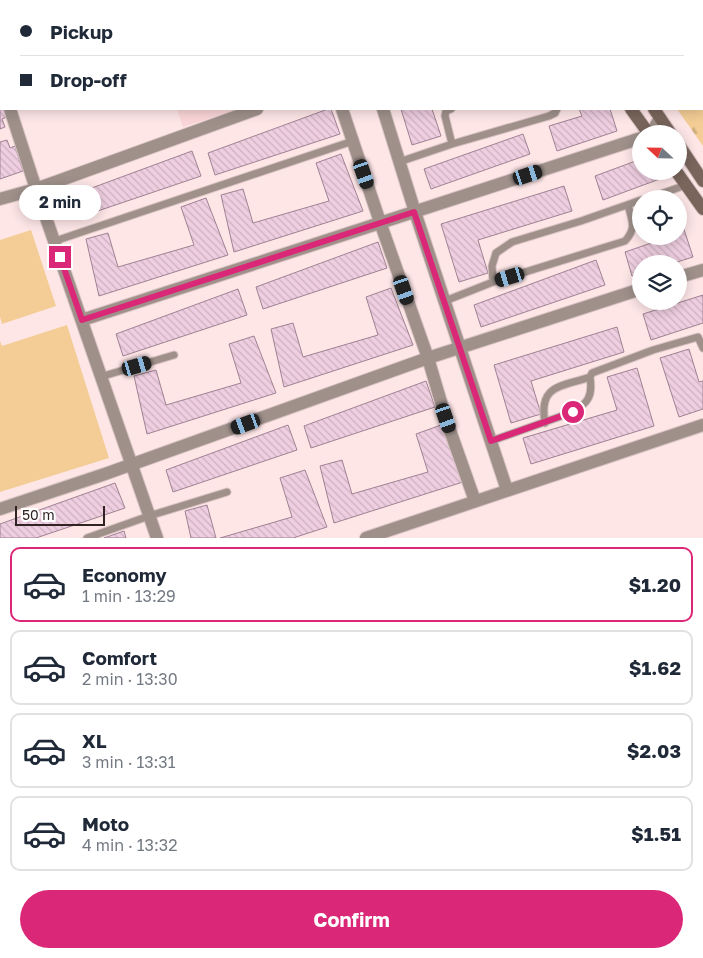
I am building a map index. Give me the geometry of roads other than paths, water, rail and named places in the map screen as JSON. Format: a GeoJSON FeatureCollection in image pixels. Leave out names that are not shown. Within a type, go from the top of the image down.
{"type":"FeatureCollection","features":[{"type":"Feature","properties":{"kind":"street"},"geometry":{"type":"LineString","coordinates":[[10,110],[100,377],[157,538]]}},
{"type":"Feature","properties":{"kind":"street"},"geometry":{"type":"LineString","coordinates":[[0,199],[36,189],[254,110]]}},
{"type":"Feature","properties":{"kind":"street"},"geometry":{"type":"LineString","coordinates":[[342,110],[475,501]]}},
{"type":"Feature","properties":{"kind":"street"},"geometry":{"type":"LineString","coordinates":[[383,110],[414,212],[507,490]]}},
{"type":"Feature","properties":{"kind":"street"},"geometry":{"type":"LineString","coordinates":[[632,110],[643,125]]}},
{"type":"Feature","properties":{"kind":"street"},"geometry":{"type":"LineString","coordinates":[[653,125],[657,113]]}},
{"type":"Feature","properties":{"kind":"street"},"geometry":{"type":"LineString","coordinates":[[657,113],[665,125]]}},
{"type":"Feature","properties":{"kind":"street"},"geometry":{"type":"LineString","coordinates":[[82,320],[632,141]]}},
{"type":"Feature","properties":{"kind":"street"},"geometry":{"type":"LineString","coordinates":[[688,158],[703,181]]}},
{"type":"Feature","properties":{"kind":"street"},"geometry":{"type":"LineString","coordinates":[[682,180],[703,209]]}},
{"type":"Feature","properties":{"kind":"street"},"geometry":{"type":"LineString","coordinates":[[687,275],[703,270]]}},
{"type":"Feature","properties":{"kind":"street"},"geometry":{"type":"LineString","coordinates":[[0,509],[132,465],[428,358],[632,293]]}},
{"type":"Feature","properties":{"kind":"street"},"geometry":{"type":"LineString","coordinates":[[366,538],[703,425]]}},
{"type":"Feature","properties":{"kind":"lane"},"geometry":{"type":"LineString","coordinates":[[449,110],[446,111],[445,116],[452,144]]}},
{"type":"Feature","properties":{"kind":"lane"},"geometry":{"type":"LineString","coordinates":[[399,162],[452,144],[548,116],[555,113],[556,110]]}},
{"type":"Feature","properties":{"kind":"lane"},"geometry":{"type":"LineString","coordinates":[[55,241],[353,141]]}},
{"type":"Feature","properties":{"kind":"lane"},"geometry":{"type":"LineString","coordinates":[[672,190],[686,185]]}},
{"type":"Feature","properties":{"kind":"lane"},"geometry":{"type":"LineString","coordinates":[[493,282],[492,266],[496,253],[512,242],[581,222],[632,203]]}},
{"type":"Feature","properties":{"kind":"lane"},"geometry":{"type":"LineString","coordinates":[[445,301],[493,282],[625,241],[632,234],[634,224],[628,205]]}},
{"type":"Feature","properties":{"kind":"lane"},"geometry":{"type":"LineString","coordinates":[[545,423],[543,410],[547,395],[553,390],[590,377],[592,373],[653,350],[698,336],[703,348]]}},
{"type":"Feature","properties":{"kind":"lane"},"geometry":{"type":"LineString","coordinates":[[100,377],[174,355]]}},
{"type":"Feature","properties":{"kind":"lane"},"geometry":{"type":"LineString","coordinates":[[491,441],[545,423],[585,405],[592,387],[590,377]]}},
{"type":"Feature","properties":{"kind":"lane"},"geometry":{"type":"LineString","coordinates":[[87,538],[149,516],[227,492]]}}]}
